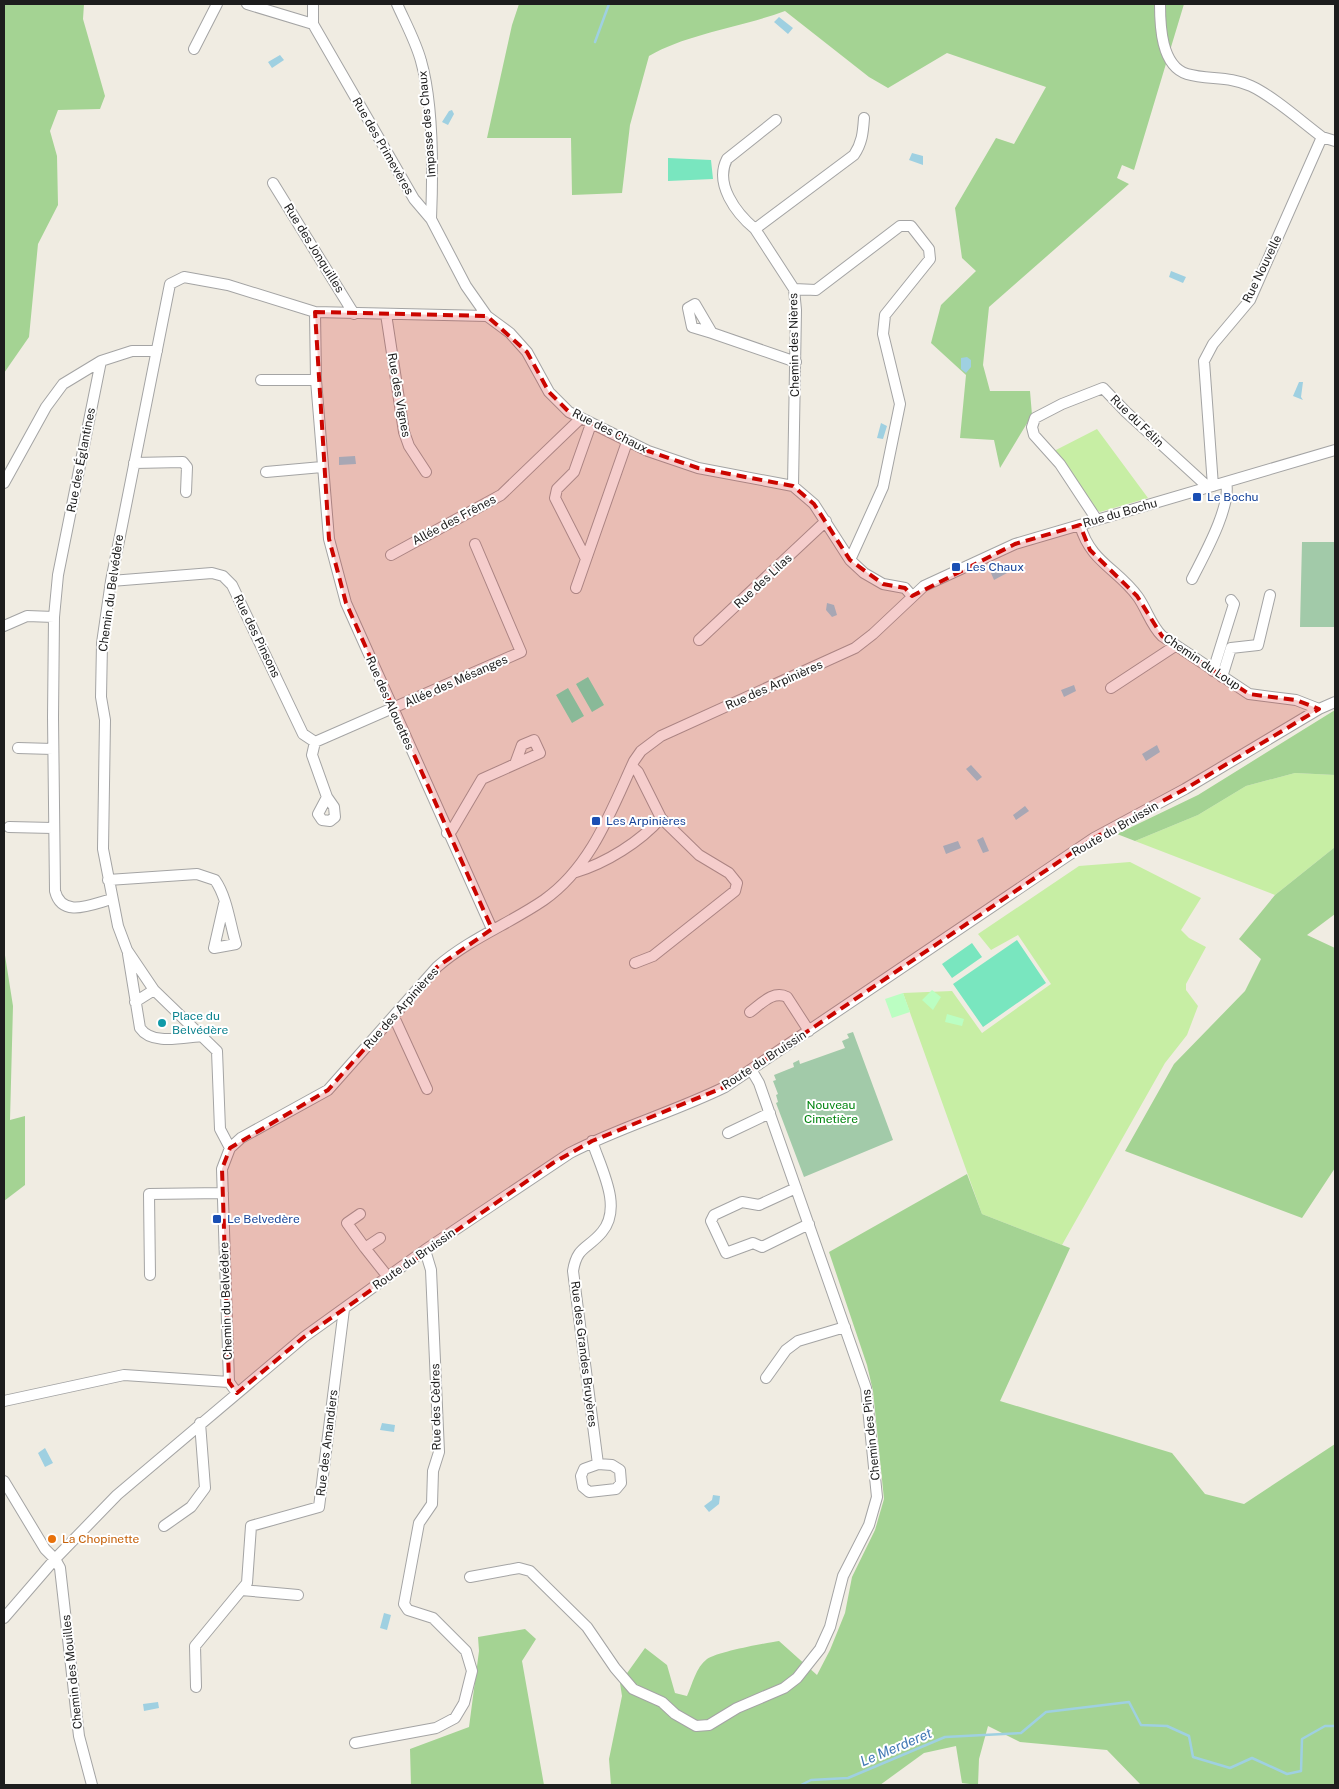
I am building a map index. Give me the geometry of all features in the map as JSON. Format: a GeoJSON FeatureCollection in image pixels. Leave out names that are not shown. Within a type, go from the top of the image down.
{"type":"FeatureCollection","features":[{"type":"Feature","properties":{"kind":"street"},"geometry":{"type":"LineString","coordinates":[[194,49],[217,4]]}},
{"type":"Feature","properties":{"kind":"street"},"geometry":{"type":"LineString","coordinates":[[247,4],[313,24]]}},
{"type":"Feature","properties":{"kind":"street","name":"Rue des Primevères"},"geometry":{"type":"LineString","coordinates":[[313,4],[313,24],[414,199],[432,219],[466,286],[487,316]]}},
{"type":"Feature","properties":{"kind":"street","name":"Impasse des Chaux"},"geometry":{"type":"LineString","coordinates":[[397,4],[421,59],[426,81],[433,168],[432,219]]}},
{"type":"Feature","properties":{"kind":"street"},"geometry":{"type":"LineString","coordinates":[[1160,4],[1160,24],[1168,57],[1186,74],[1234,79],[1253,86],[1322,137],[1335,141]]}},
{"type":"Feature","properties":{"kind":"street"},"geometry":{"type":"LineString","coordinates":[[754,229],[854,155],[860,147],[864,118]]}},
{"type":"Feature","properties":{"kind":"street","name":"Chemin des Nières"},"geometry":{"type":"LineString","coordinates":[[776,120],[727,159],[723,166],[725,191],[754,229],[794,289],[796,362],[793,486]]}},
{"type":"Feature","properties":{"kind":"street","name":"Rue Nouvelle"},"geometry":{"type":"LineString","coordinates":[[1211,487],[1204,361],[1213,344],[1250,300],[1322,137]]}},
{"type":"Feature","properties":{"kind":"street","name":"Rue des Jonquilles"},"geometry":{"type":"LineString","coordinates":[[273,182],[354,314]]}},
{"type":"Feature","properties":{"kind":"street"},"geometry":{"type":"LineString","coordinates":[[794,289],[816,290],[900,226],[911,226],[929,249],[930,259],[885,315],[884,334],[900,404],[883,487],[850,560]]}},
{"type":"Feature","properties":{"kind":"street","name":"Chemin du Belvédère"},"geometry":{"type":"LineString","coordinates":[[204,1036],[150,1038],[140,1028],[127,950],[118,926],[108,880],[103,849],[105,720],[101,697],[102,643],[111,581],[170,284],[184,277],[228,285],[314,312]]}},
{"type":"Feature","properties":{"kind":"street"},"geometry":{"type":"LineString","coordinates":[[314,312],[487,316]]}},
{"type":"Feature","properties":{"kind":"street","name":"Rue des Alouettes"},"geometry":{"type":"LineString","coordinates":[[314,312],[316,380],[329,540],[346,603],[447,833],[492,929]]}},
{"type":"Feature","properties":{"kind":"street","name":"Rue des Vignes"},"geometry":{"type":"LineString","coordinates":[[386,314],[404,432],[409,446],[426,472]]}},
{"type":"Feature","properties":{"kind":"street","name":"Rue des Chaux"},"geometry":{"type":"LineString","coordinates":[[487,316],[510,333],[527,352],[550,392],[569,412],[627,442],[698,468],[793,486],[814,504],[850,560],[883,584],[905,588],[912,596]]}},
{"type":"Feature","properties":{"kind":"street"},"geometry":{"type":"LineString","coordinates":[[712,333],[796,362]]}},
{"type":"Feature","properties":{"kind":"street"},"geometry":{"type":"LineString","coordinates":[[4,483],[46,407],[58,392],[82,371],[101,360],[132,351],[157,351]]}},
{"type":"Feature","properties":{"kind":"street","name":"Rue des Églantines"},"geometry":{"type":"LineString","coordinates":[[101,360],[58,575],[54,617],[53,828],[57,900],[64,906],[73,909],[112,899]]}},
{"type":"Feature","properties":{"kind":"street"},"geometry":{"type":"LineString","coordinates":[[260,380],[316,380]]}},
{"type":"Feature","properties":{"kind":"street","name":"Rue du Félin"},"geometry":{"type":"LineString","coordinates":[[1097,520],[1060,464],[1034,436],[1032,427],[1035,418],[1062,404],[1103,388],[1126,412],[1211,487]]}},
{"type":"Feature","properties":{"kind":"street","name":"Allée des Frênes"},"geometry":{"type":"LineString","coordinates":[[390,555],[502,495],[580,419]]}},
{"type":"Feature","properties":{"kind":"street"},"geometry":{"type":"LineString","coordinates":[[586,559],[555,498],[557,489],[574,472],[591,424]]}},
{"type":"Feature","properties":{"kind":"street"},"geometry":{"type":"LineString","coordinates":[[576,588],[627,442]]}},
{"type":"Feature","properties":{"kind":"street","name":"Rue du Bochu"},"geometry":{"type":"LineString","coordinates":[[912,596],[928,584],[1015,544],[1335,450]]}},
{"type":"Feature","properties":{"kind":"street"},"geometry":{"type":"LineString","coordinates":[[134,463],[183,462],[187,467],[186,492]]}},
{"type":"Feature","properties":{"kind":"street"},"geometry":{"type":"LineString","coordinates":[[266,472],[322,467]]}},
{"type":"Feature","properties":{"kind":"street"},"geometry":{"type":"LineString","coordinates":[[1192,579],[1217,528],[1228,490],[1226,482]]}},
{"type":"Feature","properties":{"kind":"street","name":"Rue des Lilas"},"geometry":{"type":"LineString","coordinates":[[699,640],[826,521]]}},
{"type":"Feature","properties":{"kind":"street","name":"Chemin du Loup"},"geometry":{"type":"LineString","coordinates":[[1080,525],[1090,550],[1137,596],[1154,628],[1176,646],[1250,694],[1296,700],[1319,709]]}},
{"type":"Feature","properties":{"kind":"street","name":"Allée des Mésanges"},"geometry":{"type":"LineString","coordinates":[[392,709],[521,652],[475,544]]}},
{"type":"Feature","properties":{"kind":"street","name":"Rue des Pinsons"},"geometry":{"type":"LineString","coordinates":[[111,581],[212,573],[223,576],[232,585],[303,734],[315,742]]}},
{"type":"Feature","properties":{"kind":"street"},"geometry":{"type":"LineString","coordinates":[[1217,674],[1231,648],[1258,645],[1270,595]]}},
{"type":"Feature","properties":{"kind":"street","name":"Rue des Arpinières"},"geometry":{"type":"LineString","coordinates":[[230,1148],[241,1138],[328,1090],[437,967],[452,954],[543,900],[576,872],[589,854],[641,750],[661,736],[855,648],[874,634],[912,596]]}},
{"type":"Feature","properties":{"kind":"street"},"geometry":{"type":"LineString","coordinates":[[1217,674],[1234,604],[1232,600]]}},
{"type":"Feature","properties":{"kind":"street"},"geometry":{"type":"LineString","coordinates":[[4,626],[27,616],[54,617]]}},
{"type":"Feature","properties":{"kind":"street"},"geometry":{"type":"LineString","coordinates":[[1111,688],[1176,646]]}},
{"type":"Feature","properties":{"kind":"street","name":"Route du Bruissin"},"geometry":{"type":"LineString","coordinates":[[4,1618],[55,1559],[117,1495],[304,1337],[425,1250],[553,1163],[592,1141],[697,1101],[752,1070],[1094,838],[1185,789],[1319,709],[1335,702]]}},
{"type":"Feature","properties":{"kind":"street"},"geometry":{"type":"LineString","coordinates":[[326,796],[312,754],[315,742],[392,709]]}},
{"type":"Feature","properties":{"kind":"street"},"geometry":{"type":"LineString","coordinates":[[18,748],[53,749]]}},
{"type":"Feature","properties":{"kind":"street"},"geometry":{"type":"LineString","coordinates":[[447,833],[452,830],[482,779],[515,764]]}},
{"type":"Feature","properties":{"kind":"street"},"geometry":{"type":"LineString","coordinates":[[632,766],[638,772],[661,818],[700,855],[729,873],[737,883],[735,891],[713,909],[653,956],[635,963]]}},
{"type":"Feature","properties":{"kind":"street","name":"Rue des Arpinières"},"geometry":{"type":"LineString","coordinates":[[576,872],[592,867],[616,852],[650,830],[661,818]]}},
{"type":"Feature","properties":{"kind":"street"},"geometry":{"type":"LineString","coordinates":[[9,827],[53,828]]}},
{"type":"Feature","properties":{"kind":"street"},"geometry":{"type":"LineString","coordinates":[[108,880],[197,874],[210,877],[218,884],[224,904]]}},
{"type":"Feature","properties":{"kind":"street","name":"Chemin du Belvédère"},"geometry":{"type":"LineString","coordinates":[[127,950],[154,990],[204,1036],[218,1052],[220,1129],[230,1148],[222,1169],[229,1382]]}},
{"type":"Feature","properties":{"kind":"street"},"geometry":{"type":"LineString","coordinates":[[135,1002],[154,990]]}},
{"type":"Feature","properties":{"kind":"street"},"geometry":{"type":"LineString","coordinates":[[750,1012],[774,995],[781,994],[787,997],[810,1031]]}},
{"type":"Feature","properties":{"kind":"street"},"geometry":{"type":"LineString","coordinates":[[394,1017],[427,1089]]}},
{"type":"Feature","properties":{"kind":"street","name":"Chemin des Pins"},"geometry":{"type":"LineString","coordinates":[[470,1577],[519,1568],[530,1571],[587,1627],[615,1668],[633,1689],[662,1702],[675,1714],[696,1726],[709,1725],[737,1708],[784,1688],[810,1665],[820,1650],[830,1627],[843,1576],[869,1525],[877,1497],[866,1388],[770,1113],[752,1070]]}},
{"type":"Feature","properties":{"kind":"street"},"geometry":{"type":"LineString","coordinates":[[728,1133],[770,1113]]}},
{"type":"Feature","properties":{"kind":"street","name":"Rue des Grandes Bruyères"},"geometry":{"type":"LineString","coordinates":[[592,1141],[612,1204],[610,1217],[602,1233],[582,1248],[576,1257],[574,1271],[598,1464]]}},
{"type":"Feature","properties":{"kind":"street"},"geometry":{"type":"LineString","coordinates":[[796,1188],[759,1205],[742,1202],[714,1215],[710,1220],[726,1253],[753,1244],[762,1247],[809,1224]]}},
{"type":"Feature","properties":{"kind":"street"},"geometry":{"type":"LineString","coordinates":[[150,1275],[149,1194],[223,1193]]}},
{"type":"Feature","properties":{"kind":"street"},"geometry":{"type":"LineString","coordinates":[[360,1214],[347,1223],[388,1277]]}},
{"type":"Feature","properties":{"kind":"street"},"geometry":{"type":"LineString","coordinates":[[365,1248],[380,1238]]}},
{"type":"Feature","properties":{"kind":"street","name":"Rue des Cèdres"},"geometry":{"type":"LineString","coordinates":[[355,1743],[436,1728],[455,1718],[464,1703],[472,1671],[466,1651],[433,1618],[408,1610],[404,1604],[419,1523],[432,1504],[433,1471],[439,1452],[431,1270],[425,1250]]}},
{"type":"Feature","properties":{"kind":"street","name":"Rue des Amandiers"},"geometry":{"type":"LineString","coordinates":[[196,1687],[195,1646],[247,1583],[251,1526],[319,1507],[344,1309]]}},
{"type":"Feature","properties":{"kind":"street"},"geometry":{"type":"LineString","coordinates":[[766,1378],[786,1350],[798,1341],[845,1327]]}},
{"type":"Feature","properties":{"kind":"street"},"geometry":{"type":"LineString","coordinates":[[4,1401],[124,1375],[229,1382],[237,1393]]}},
{"type":"Feature","properties":{"kind":"street"},"geometry":{"type":"LineString","coordinates":[[164,1526],[191,1507],[205,1488],[200,1424]]}},
{"type":"Feature","properties":{"kind":"street"},"geometry":{"type":"LineString","coordinates":[[4,1481],[45,1549],[55,1559]]}},
{"type":"Feature","properties":{"kind":"street","name":"Chemin des Mouilles"},"geometry":{"type":"LineString","coordinates":[[55,1559],[60,1568],[79,1736],[92,1785]]}},
{"type":"Feature","properties":{"kind":"street"},"geometry":{"type":"LineString","coordinates":[[241,1590],[298,1595]]}},
{"type":"Feature","properties":{"kind":"highlighted area"},"geometry":{"type":"Polygon","coordinates":[[[315,312],[487,316],[527,352],[549,392],[569,412],[648,451],[698,468],[793,486],[814,504],[850,560],[883,584],[905,588],[912,596],[1015,544],[1080,525],[1090,550],[1137,596],[1162,636],[1249,694],[1296,700],[1319,709],[1185,789],[1094,838],[725,1087],[592,1141],[553,1163],[304,1337],[237,1393],[229,1382],[222,1169],[230,1148],[328,1090],[437,967],[492,929],[346,603],[329,539],[315,312]]]}},
{"type":"Feature","properties":{"kind":"green space"},"geometry":{"type":"Polygon","coordinates":[[[4,4],[84,4],[83,19],[105,96],[100,109],[58,110],[50,131],[57,156],[58,205],[38,244],[29,337],[4,373],[4,4]]]}},
{"type":"Feature","properties":{"kind":"green space"},"geometry":{"type":"Polygon","coordinates":[[[519,4],[1184,4],[1134,170],[1122,165],[1117,178],[1129,184],[989,307],[983,365],[990,391],[1030,391],[1032,415],[1000,468],[994,440],[960,438],[966,375],[931,343],[941,305],[976,271],[962,258],[955,208],[996,138],[1014,144],[1046,87],[947,53],[888,88],[869,77],[785,11],[697,36],[664,48],[649,56],[630,125],[622,193],[572,195],[571,138],[487,138],[512,25],[519,4]]]}},
{"type":"Feature","properties":{"kind":"green space"},"geometry":{"type":"Polygon","coordinates":[[[668,158],[711,160],[713,179],[668,181],[668,158]]]}},
{"type":"Feature","properties":{"kind":"green space"},"geometry":{"type":"Polygon","coordinates":[[[1097,429],[1148,498],[1100,512],[1094,508],[1054,451],[1097,429]]]}},
{"type":"Feature","properties":{"kind":"green space"},"geometry":{"type":"Polygon","coordinates":[[[1302,542],[1335,542],[1335,627],[1300,627],[1302,542]]]}},
{"type":"Feature","properties":{"kind":"green space"},"geometry":{"type":"Polygon","coordinates":[[[588,677],[604,705],[592,712],[576,684],[588,677]]]}},
{"type":"Feature","properties":{"kind":"green space"},"geometry":{"type":"Polygon","coordinates":[[[568,688],[584,716],[572,723],[556,695],[568,688]]]}},
{"type":"Feature","properties":{"kind":"green space"},"geometry":{"type":"Polygon","coordinates":[[[1335,710],[1335,775],[1295,773],[1246,786],[1198,815],[1135,841],[1117,834],[1198,795],[1335,710]]]}},
{"type":"Feature","properties":{"kind":"green space"},"geometry":{"type":"Polygon","coordinates":[[[1295,773],[1335,775],[1335,847],[1275,895],[1135,841],[1198,815],[1246,786],[1295,773]]]}},
{"type":"Feature","properties":{"kind":"green space"},"geometry":{"type":"Polygon","coordinates":[[[1335,847],[1335,914],[1307,935],[1335,948],[1335,1168],[1302,1218],[1125,1151],[1174,1064],[1245,991],[1261,959],[1239,939],[1275,895],[1335,847]]]}},
{"type":"Feature","properties":{"kind":"green space"},"geometry":{"type":"Polygon","coordinates":[[[1130,862],[1201,898],[1181,930],[1189,938],[1206,947],[1186,984],[1186,990],[1198,1006],[1187,1035],[1165,1063],[1062,1245],[982,1214],[903,993],[952,991],[982,1033],[1051,984],[1018,935],[991,950],[978,934],[1079,866],[1130,862]]]}},
{"type":"Feature","properties":{"kind":"green space"},"geometry":{"type":"Polygon","coordinates":[[[1017,940],[1046,983],[983,1027],[953,984],[1017,940]]]}},
{"type":"Feature","properties":{"kind":"green space"},"geometry":{"type":"Polygon","coordinates":[[[972,943],[982,957],[952,978],[942,964],[972,943]]]}},
{"type":"Feature","properties":{"kind":"green space"},"geometry":{"type":"Polygon","coordinates":[[[4,949],[13,1006],[10,1120],[25,1116],[25,1185],[4,1201],[4,949]]]}},
{"type":"Feature","properties":{"kind":"green space"},"geometry":{"type":"Polygon","coordinates":[[[932,990],[941,997],[933,1010],[922,1000],[932,990]]]}},
{"type":"Feature","properties":{"kind":"green space"},"geometry":{"type":"Polygon","coordinates":[[[903,993],[910,1012],[892,1018],[885,999],[903,993]]]}},
{"type":"Feature","properties":{"kind":"green space"},"geometry":{"type":"Polygon","coordinates":[[[947,1014],[964,1019],[962,1026],[945,1022],[947,1014]]]}},
{"type":"Feature","properties":{"kind":"green space","name":"Nouveau Cimetière"},"geometry":{"type":"Polygon","coordinates":[[[853,1032],[893,1140],[804,1177],[776,1103],[778,1102],[776,1095],[778,1094],[773,1081],[776,1080],[774,1075],[794,1067],[793,1063],[799,1060],[800,1064],[845,1048],[842,1041],[849,1038],[847,1034],[853,1032]]]}},
{"type":"Feature","properties":{"kind":"green space"},"geometry":{"type":"Polygon","coordinates":[[[967,1174],[982,1214],[1070,1248],[1000,1401],[1172,1453],[1205,1494],[1244,1504],[1335,1444],[1335,1785],[1141,1785],[1107,1750],[1020,1742],[988,1726],[979,1759],[978,1785],[962,1783],[956,1746],[924,1753],[880,1785],[611,1785],[609,1759],[622,1696],[620,1683],[645,1648],[667,1665],[675,1693],[687,1696],[697,1671],[707,1659],[730,1651],[772,1642],[779,1641],[817,1675],[830,1650],[845,1613],[852,1577],[875,1530],[884,1499],[873,1391],[867,1365],[829,1252],[967,1174]]]}},
{"type":"Feature","properties":{"kind":"green space"},"geometry":{"type":"Polygon","coordinates":[[[525,1629],[536,1639],[522,1661],[544,1785],[411,1785],[410,1749],[469,1727],[479,1651],[478,1637],[525,1629]]]}},
{"type":"Feature","properties":{"kind":"water"},"geometry":{"type":"Polygon","coordinates":[[[779,17],[793,28],[788,34],[774,22],[779,17]]]}},
{"type":"Feature","properties":{"kind":"water"},"geometry":{"type":"Polygon","coordinates":[[[280,55],[284,60],[272,68],[268,62],[280,55]]]}},
{"type":"Feature","properties":{"kind":"water"},"geometry":{"type":"Polygon","coordinates":[[[452,110],[454,114],[448,125],[442,122],[449,111],[452,110]]]}},
{"type":"Feature","properties":{"kind":"water"},"geometry":{"type":"Polygon","coordinates":[[[912,153],[923,156],[923,165],[909,160],[912,153]]]}},
{"type":"Feature","properties":{"kind":"water"},"geometry":{"type":"Polygon","coordinates":[[[1171,271],[1186,277],[1183,283],[1169,277],[1171,271]]]}},
{"type":"Feature","properties":{"kind":"water"},"geometry":{"type":"Polygon","coordinates":[[[967,357],[971,360],[971,367],[966,373],[961,369],[961,358],[967,357]]]}},
{"type":"Feature","properties":{"kind":"water"},"geometry":{"type":"Polygon","coordinates":[[[1299,382],[1303,382],[1301,397],[1303,400],[1293,396],[1299,382]]]}},
{"type":"Feature","properties":{"kind":"water"},"geometry":{"type":"Polygon","coordinates":[[[881,423],[887,426],[883,439],[877,438],[881,423]]]}},
{"type":"Feature","properties":{"kind":"water"},"geometry":{"type":"Polygon","coordinates":[[[355,456],[356,464],[339,465],[339,457],[355,456]]]}},
{"type":"Feature","properties":{"kind":"water"},"geometry":{"type":"Polygon","coordinates":[[[1004,567],[1007,573],[994,580],[991,573],[1004,567]]]}},
{"type":"Feature","properties":{"kind":"water"},"geometry":{"type":"Polygon","coordinates":[[[827,603],[834,605],[837,615],[832,617],[826,610],[827,603]]]}},
{"type":"Feature","properties":{"kind":"water"},"geometry":{"type":"Polygon","coordinates":[[[1074,685],[1076,691],[1064,697],[1061,690],[1074,685]]]}},
{"type":"Feature","properties":{"kind":"water"},"geometry":{"type":"Polygon","coordinates":[[[1157,745],[1160,752],[1146,761],[1142,754],[1157,745]]]}},
{"type":"Feature","properties":{"kind":"water"},"geometry":{"type":"Polygon","coordinates":[[[971,765],[982,777],[977,781],[966,769],[971,765]]]}},
{"type":"Feature","properties":{"kind":"water"},"geometry":{"type":"Polygon","coordinates":[[[1025,806],[1029,811],[1016,820],[1013,815],[1025,806]]]}},
{"type":"Feature","properties":{"kind":"water"},"geometry":{"type":"Polygon","coordinates":[[[983,837],[989,851],[983,853],[977,840],[983,837]]]}},
{"type":"Feature","properties":{"kind":"water"},"geometry":{"type":"Polygon","coordinates":[[[958,841],[961,848],[946,854],[943,846],[958,841]]]}},
{"type":"Feature","properties":{"kind":"water"},"geometry":{"type":"Polygon","coordinates":[[[382,1423],[395,1425],[394,1432],[380,1430],[382,1423]]]}},
{"type":"Feature","properties":{"kind":"water"},"geometry":{"type":"Polygon","coordinates":[[[45,1448],[53,1463],[45,1467],[38,1453],[45,1448]]]}},
{"type":"Feature","properties":{"kind":"water"},"geometry":{"type":"Polygon","coordinates":[[[713,1495],[720,1496],[719,1504],[709,1512],[704,1506],[712,1500],[713,1495]]]}},
{"type":"Feature","properties":{"kind":"water"},"geometry":{"type":"Polygon","coordinates":[[[384,1613],[391,1615],[387,1630],[380,1628],[384,1613]]]}},
{"type":"Feature","properties":{"kind":"water"},"geometry":{"type":"Polygon","coordinates":[[[158,1702],[159,1708],[144,1711],[143,1704],[158,1702]]]}},
{"type":"Feature","properties":{"kind":"waterway"},"geometry":{"type":"LineString","coordinates":[[595,42],[609,4]]}},
{"type":"Feature","properties":{"kind":"waterway","name":"Le Merderet"},"geometry":{"type":"LineString","coordinates":[[801,1785],[811,1780],[848,1778],[945,1737],[1021,1733],[1046,1712],[1129,1702],[1141,1725],[1167,1726],[1189,1736],[1193,1757],[1230,1768],[1252,1758],[1287,1774],[1301,1771],[1302,1739],[1325,1726],[1335,1726]]}},
{"type":"Feature","properties":{"kind":"place","name":"Le Bochu"},"geometry":{"type":"Point","coordinates":[1197,497]}},
{"type":"Feature","properties":{"kind":"place","name":"Les Chaux"},"geometry":{"type":"Point","coordinates":[956,567]}},
{"type":"Feature","properties":{"kind":"place","name":"Les Arpinières"},"geometry":{"type":"Point","coordinates":[596,821]}},
{"type":"Feature","properties":{"kind":"place","name":"Place du Belvédère"},"geometry":{"type":"Point","coordinates":[162,1023]}},
{"type":"Feature","properties":{"kind":"place","name":"Le Belvedère"},"geometry":{"type":"Point","coordinates":[217,1219]}},
{"type":"Feature","properties":{"kind":"place","name":"La Chopinette"},"geometry":{"type":"Point","coordinates":[52,1539]}}]}
